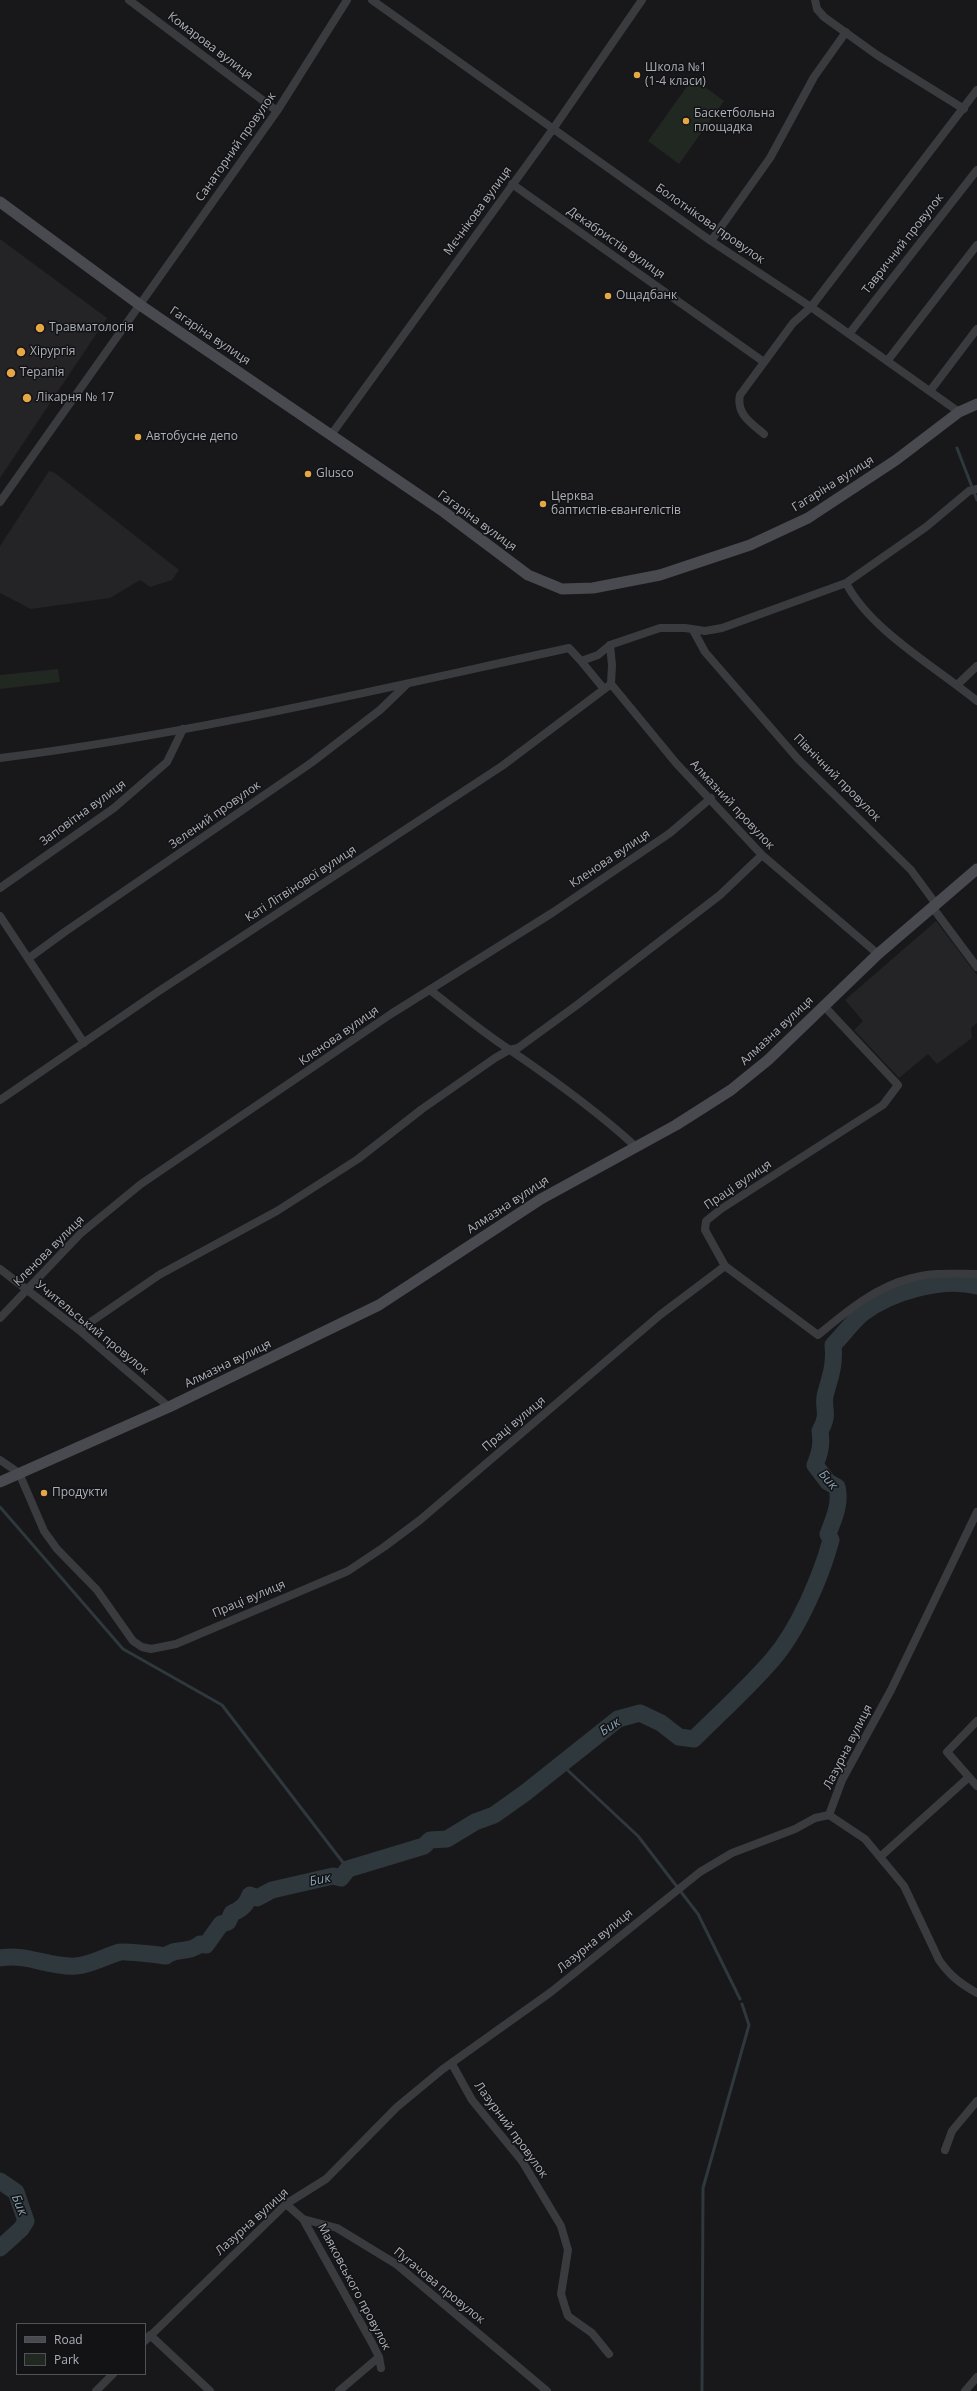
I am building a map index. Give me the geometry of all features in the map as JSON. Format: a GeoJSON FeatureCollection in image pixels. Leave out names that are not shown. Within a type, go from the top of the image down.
{"type":"FeatureCollection","features":[{"type":"Feature","properties":{"kind":"main road","name":"Гагаріна вулиця"},"geometry":{"type":"LineString","coordinates":[[0,202],[140,305],[444,512],[528,575],[562,589],[593,588],[660,574],[750,546],[801,521],[896,460],[959,412],[977,404]]}},
{"type":"Feature","properties":{"kind":"main road","name":"Алмазна вулиця"},"geometry":{"type":"LineString","coordinates":[[0,1482],[169,1407],[378,1305],[541,1199],[635,1146],[676,1125],[731,1090],[768,1060],[823,1005],[878,954],[977,869]]}},
{"type":"Feature","properties":{"kind":"street","name":"Комарова вулиця"},"geometry":{"type":"LineString","coordinates":[[129,0],[277,111]]}},
{"type":"Feature","properties":{"kind":"street","name":"Санаторний провулок"},"geometry":{"type":"LineString","coordinates":[[0,502],[277,111],[347,0]]}},
{"type":"Feature","properties":{"kind":"street","name":"Болотнікова провулок"},"geometry":{"type":"LineString","coordinates":[[372,0],[711,241],[812,307],[959,412]]}},
{"type":"Feature","properties":{"kind":"street","name":"Мєчнікова вулиця"},"geometry":{"type":"LineString","coordinates":[[331,435],[553,128],[642,0]]}},
{"type":"Feature","properties":{"kind":"street"},"geometry":{"type":"LineString","coordinates":[[815,0],[817,9],[824,17],[964,109]]}},
{"type":"Feature","properties":{"kind":"street"},"geometry":{"type":"LineString","coordinates":[[711,241],[770,158],[814,77],[846,32]]}},
{"type":"Feature","properties":{"kind":"street"},"geometry":{"type":"LineString","coordinates":[[764,434],[742,415],[738,403],[740,395],[793,323],[812,307],[977,90]]}},
{"type":"Feature","properties":{"kind":"street","name":"Тавричний провулок"},"geometry":{"type":"LineString","coordinates":[[850,334],[977,170]]}},
{"type":"Feature","properties":{"kind":"street","name":"Декабристів вулиця"},"geometry":{"type":"LineString","coordinates":[[512,184],[764,362]]}},
{"type":"Feature","properties":{"kind":"street"},"geometry":{"type":"LineString","coordinates":[[888,360],[977,245]]}},
{"type":"Feature","properties":{"kind":"street"},"geometry":{"type":"LineString","coordinates":[[930,391],[977,329]]}},
{"type":"Feature","properties":{"kind":"street"},"geometry":{"type":"LineString","coordinates":[[581,661],[598,656],[610,645],[660,628],[706,631],[722,628],[846,583],[926,527],[973,490]]}},
{"type":"Feature","properties":{"kind":"street"},"geometry":{"type":"LineString","coordinates":[[846,583],[855,600],[900,642],[957,684],[977,701]]}},
{"type":"Feature","properties":{"kind":"street","name":"Північний провулок"},"geometry":{"type":"LineString","coordinates":[[693,630],[704,652],[798,759],[911,870],[977,967]]}},
{"type":"Feature","properties":{"kind":"street"},"geometry":{"type":"LineString","coordinates":[[608,686],[610,645]]}},
{"type":"Feature","properties":{"kind":"street","name":"Алмазний провулок"},"geometry":{"type":"LineString","coordinates":[[408,683],[569,648],[608,686],[676,763],[711,798],[762,855],[878,954]]}},
{"type":"Feature","properties":{"kind":"street"},"geometry":{"type":"LineString","coordinates":[[957,684],[977,666]]}},
{"type":"Feature","properties":{"kind":"street"},"geometry":{"type":"LineString","coordinates":[[0,758],[64,750],[183,729],[408,683]]}},
{"type":"Feature","properties":{"kind":"street","name":"Зелений провулок"},"geometry":{"type":"LineString","coordinates":[[29,958],[101,906],[311,763],[380,710],[408,683]]}},
{"type":"Feature","properties":{"kind":"street","name":"Каті Літвінової вулиця"},"geometry":{"type":"LineString","coordinates":[[0,1100],[166,986],[502,766],[608,686]]}},
{"type":"Feature","properties":{"kind":"street","name":"Заповітна вулиця"},"geometry":{"type":"LineString","coordinates":[[0,888],[114,808],[166,762],[183,729]]}},
{"type":"Feature","properties":{"kind":"street","name":"Кленова вулиця"},"geometry":{"type":"LineString","coordinates":[[0,1318],[80,1234],[141,1184],[430,990],[552,914],[670,833],[711,798]]}},
{"type":"Feature","properties":{"kind":"street"},"geometry":{"type":"LineString","coordinates":[[79,1330],[159,1275],[277,1210],[358,1159],[422,1109],[508,1050],[518,1048],[578,1005],[720,895],[762,855]]}},
{"type":"Feature","properties":{"kind":"street"},"geometry":{"type":"LineString","coordinates":[[0,916],[84,1043]]}},
{"type":"Feature","properties":{"kind":"street"},"geometry":{"type":"LineString","coordinates":[[430,990],[508,1050],[554,1079],[600,1114],[635,1146]]}},
{"type":"Feature","properties":{"kind":"street","name":"Праці вулиця"},"geometry":{"type":"LineString","coordinates":[[19,1473],[44,1531],[57,1549],[96,1590],[133,1641],[142,1647],[151,1649],[176,1644],[348,1571],[384,1547],[420,1520],[660,1315],[725,1266],[705,1230],[706,1221],[721,1209],[883,1105],[898,1085],[823,1005]]}},
{"type":"Feature","properties":{"kind":"street"},"geometry":{"type":"LineString","coordinates":[[725,1266],[818,1335],[857,1303],[912,1277],[977,1274]]}},
{"type":"Feature","properties":{"kind":"street","name":"Учительський провулок"},"geometry":{"type":"LineString","coordinates":[[0,1269],[79,1330],[169,1407]]}},
{"type":"Feature","properties":{"kind":"street"},"geometry":{"type":"LineString","coordinates":[[0,1460],[19,1473]]}},
{"type":"Feature","properties":{"kind":"street","name":"Лазурна вулиця"},"geometry":{"type":"LineString","coordinates":[[148,2338],[286,2204],[326,2179],[397,2107],[569,1977],[700,1872],[732,1853],[795,1829],[815,1818],[829,1815],[842,1780],[891,1690],[977,1512]]}},
{"type":"Feature","properties":{"kind":"street"},"geometry":{"type":"LineString","coordinates":[[977,1721],[947,1752],[977,1786]]}},
{"type":"Feature","properties":{"kind":"street"},"geometry":{"type":"LineString","coordinates":[[880,1858],[969,1778]]}},
{"type":"Feature","properties":{"kind":"street"},"geometry":{"type":"LineString","coordinates":[[829,1815],[865,1839],[908,1892],[939,1960],[955,1980],[977,1993]]}},
{"type":"Feature","properties":{"kind":"street","name":"Лазурний провулок"},"geometry":{"type":"LineString","coordinates":[[452,2064],[472,2100],[522,2162],[560,2226],[568,2250],[561,2294],[568,2316],[592,2333],[610,2354]]}},
{"type":"Feature","properties":{"kind":"street"},"geometry":{"type":"LineString","coordinates":[[945,2150],[952,2131],[977,2101]]}},
{"type":"Feature","properties":{"kind":"street","name":"Пугачова провулок"},"geometry":{"type":"LineString","coordinates":[[286,2204],[302,2218],[337,2228],[396,2264],[547,2391]]}},
{"type":"Feature","properties":{"kind":"street","name":"Маяковського провулок"},"geometry":{"type":"LineString","coordinates":[[302,2218],[379,2357],[381,2368]]}},
{"type":"Feature","properties":{"kind":"street"},"geometry":{"type":"LineString","coordinates":[[148,2338],[210,2391]]}},
{"type":"Feature","properties":{"kind":"street"},"geometry":{"type":"LineString","coordinates":[[339,2391],[379,2357]]}},
{"type":"Feature","properties":{"kind":"street"},"geometry":{"type":"LineString","coordinates":[[96,2391],[112,2375]]}},
{"type":"Feature","properties":{"kind":"street"},"geometry":{"type":"LineString","coordinates":[[965,2391],[977,2377]]}},
{"type":"Feature","properties":{"kind":"shaded area","name":"Лікарня № 17"},"geometry":{"type":"Polygon","coordinates":[[[0,239],[107,318],[0,478],[0,239]]]}},
{"type":"Feature","properties":{"kind":"shaded area"},"geometry":{"type":"Polygon","coordinates":[[[49,471],[55,473],[179,570],[172,580],[150,587],[140,580],[110,598],[31,609],[0,593],[0,546],[49,471]]]}},
{"type":"Feature","properties":{"kind":"shaded area"},"geometry":{"type":"Polygon","coordinates":[[[936,921],[977,975],[977,1023],[971,1028],[972,1038],[937,1064],[928,1054],[899,1078],[854,1030],[863,1021],[845,1000],[936,921]]]}},
{"type":"Feature","properties":{"kind":"green space","name":"Баскетбольна площадка"},"geometry":{"type":"Polygon","coordinates":[[[693,78],[724,101],[679,164],[648,141],[693,78]]]}},
{"type":"Feature","properties":{"kind":"green space"},"geometry":{"type":"Polygon","coordinates":[[[58,669],[60,682],[0,689],[0,675],[58,669]]]}},
{"type":"Feature","properties":{"kind":"waterway"},"geometry":{"type":"LineString","coordinates":[[957,448],[977,500]]}},
{"type":"Feature","properties":{"kind":"waterway","name":"Бик"},"geometry":{"type":"LineString","coordinates":[[0,1958],[19,1957],[57,1965],[76,1966],[88,1964],[120,1952],[166,1956],[170,1953],[191,1949],[200,1944],[206,1945],[221,1924],[228,1922],[232,1913],[243,1906],[250,1895],[257,1898],[272,1890],[333,1876],[341,1878],[348,1869],[424,1846],[430,1840],[447,1839],[475,1822],[494,1815],[525,1793],[618,1719],[640,1713],[661,1723],[679,1737],[694,1739],[754,1680],[782,1647],[808,1602],[827,1555],[831,1540],[828,1534],[836,1511],[838,1493],[837,1487],[828,1482],[815,1465],[820,1448],[820,1431],[825,1419],[824,1402],[832,1369],[833,1345],[863,1313],[875,1305],[902,1293],[917,1288],[948,1283],[977,1286]]}},
{"type":"Feature","properties":{"kind":"waterway"},"geometry":{"type":"LineString","coordinates":[[0,1507],[123,1649],[222,1705],[348,1869]]}},
{"type":"Feature","properties":{"kind":"waterway"},"geometry":{"type":"LineString","coordinates":[[561,1764],[638,1836],[698,1914],[740,1999]]}},
{"type":"Feature","properties":{"kind":"waterway"},"geometry":{"type":"LineString","coordinates":[[702,2391],[703,2188],[749,2025],[742,2004]]}},
{"type":"Feature","properties":{"kind":"waterway","name":"Бик"},"geometry":{"type":"LineString","coordinates":[[0,2181],[16,2192],[26,2221],[21,2229],[0,2248]]}},
{"type":"Feature","properties":{"kind":"place","name":"Школа №1 (1-4 класи)"},"geometry":{"type":"Point","coordinates":[637,75]}},
{"type":"Feature","properties":{"kind":"place","name":"Баскетбольна площадка"},"geometry":{"type":"Point","coordinates":[686,121]}},
{"type":"Feature","properties":{"kind":"place","name":"Ощадбанк"},"geometry":{"type":"Point","coordinates":[608,296]}},
{"type":"Feature","properties":{"kind":"place","name":"Травматологія"},"geometry":{"type":"Point","coordinates":[40,328]}},
{"type":"Feature","properties":{"kind":"place","name":"Хірургія"},"geometry":{"type":"Point","coordinates":[21,352]}},
{"type":"Feature","properties":{"kind":"place","name":"Терапія"},"geometry":{"type":"Point","coordinates":[11,373]}},
{"type":"Feature","properties":{"kind":"place","name":"Лікарня № 17"},"geometry":{"type":"Point","coordinates":[27,398]}},
{"type":"Feature","properties":{"kind":"place","name":"Автобусне депо"},"geometry":{"type":"Point","coordinates":[138,437]}},
{"type":"Feature","properties":{"kind":"place","name":"Glusco"},"geometry":{"type":"Point","coordinates":[308,474]}},
{"type":"Feature","properties":{"kind":"place","name":"Церква баптистів-євангелістів"},"geometry":{"type":"Point","coordinates":[543,504]}},
{"type":"Feature","properties":{"kind":"place","name":"Продукти"},"geometry":{"type":"Point","coordinates":[44,1493]}}]}
